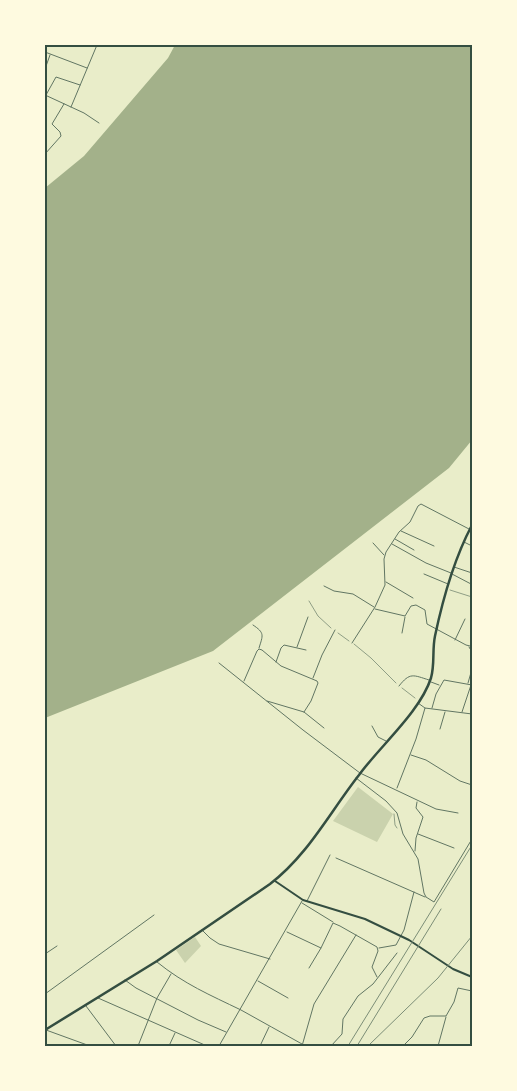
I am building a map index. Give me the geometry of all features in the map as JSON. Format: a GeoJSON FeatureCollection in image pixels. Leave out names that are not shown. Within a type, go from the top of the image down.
{"type":"FeatureCollection","features":[{"type":"Feature","properties":{"kind":"main road"},"geometry":{"type":"LineString","coordinates":[[45,1030],[157,961],[275,880],[300,856],[356,778],[418,702],[430,681],[433,668],[434,638],[451,573],[463,541],[471,528]]}},
{"type":"Feature","properties":{"kind":"main road"},"geometry":{"type":"LineString","coordinates":[[275,880],[302,901],[365,919],[409,940],[453,969],[472,976]]}},
{"type":"Feature","properties":{"kind":"street"},"geometry":{"type":"LineString","coordinates":[[72,107],[96,45]]}},
{"type":"Feature","properties":{"kind":"street"},"geometry":{"type":"LineString","coordinates":[[45,52],[88,68]]}},
{"type":"Feature","properties":{"kind":"street"},"geometry":{"type":"LineString","coordinates":[[45,69],[51,54]]}},
{"type":"Feature","properties":{"kind":"street"},"geometry":{"type":"LineString","coordinates":[[80,86],[56,77],[46,96],[72,107],[99,123]]}},
{"type":"Feature","properties":{"kind":"street"},"geometry":{"type":"LineString","coordinates":[[45,154],[61,135],[52,124],[64,104]]}},
{"type":"Feature","properties":{"kind":"street"},"geometry":{"type":"LineString","coordinates":[[352,643],[374,608],[386,582],[385,555],[400,530],[410,522],[417,507],[422,504],[471,528]]}},
{"type":"Feature","properties":{"kind":"street"},"geometry":{"type":"LineString","coordinates":[[400,530],[434,546]]}},
{"type":"Feature","properties":{"kind":"street"},"geometry":{"type":"LineString","coordinates":[[394,538],[414,550]]}},
{"type":"Feature","properties":{"kind":"street"},"geometry":{"type":"LineString","coordinates":[[463,541],[472,546]]}},
{"type":"Feature","properties":{"kind":"street"},"geometry":{"type":"LineString","coordinates":[[373,543],[385,555]]}},
{"type":"Feature","properties":{"kind":"street"},"geometry":{"type":"LineString","coordinates":[[391,544],[471,584]]}},
{"type":"Feature","properties":{"kind":"street"},"geometry":{"type":"LineString","coordinates":[[453,567],[472,573]]}},
{"type":"Feature","properties":{"kind":"street"},"geometry":{"type":"LineString","coordinates":[[424,574],[449,584]]}},
{"type":"Feature","properties":{"kind":"street"},"geometry":{"type":"LineString","coordinates":[[386,582],[413,598]]}},
{"type":"Feature","properties":{"kind":"street"},"geometry":{"type":"LineString","coordinates":[[324,586],[334,591],[353,594],[374,608],[405,616]]}},
{"type":"Feature","properties":{"kind":"street"},"geometry":{"type":"LineString","coordinates":[[402,633],[405,616],[411,606],[416,606],[425,610],[426,624],[468,646],[472,652]]}},
{"type":"Feature","properties":{"kind":"street"},"geometry":{"type":"LineString","coordinates":[[297,648],[308,617]]}},
{"type":"Feature","properties":{"kind":"street"},"geometry":{"type":"LineString","coordinates":[[455,640],[465,619]]}},
{"type":"Feature","properties":{"kind":"street"},"geometry":{"type":"LineString","coordinates":[[244,683],[252,660],[259,649],[263,634],[254,625]]}},
{"type":"Feature","properties":{"kind":"street"},"geometry":{"type":"LineString","coordinates":[[313,679],[322,655],[335,630]]}},
{"type":"Feature","properties":{"kind":"street"},"geometry":{"type":"LineString","coordinates":[[468,646],[472,644]]}},
{"type":"Feature","properties":{"kind":"street"},"geometry":{"type":"LineString","coordinates":[[276,663],[282,646],[306,650]]}},
{"type":"Feature","properties":{"kind":"street"},"geometry":{"type":"LineString","coordinates":[[259,649],[276,663],[317,681],[318,686],[304,712]]}},
{"type":"Feature","properties":{"kind":"street"},"geometry":{"type":"LineString","coordinates":[[219,663],[360,773],[439,810],[458,813]]}},
{"type":"Feature","properties":{"kind":"street"},"geometry":{"type":"LineString","coordinates":[[468,684],[472,669]]}},
{"type":"Feature","properties":{"kind":"street"},"geometry":{"type":"LineString","coordinates":[[398,686],[410,675],[440,686]]}},
{"type":"Feature","properties":{"kind":"street"},"geometry":{"type":"LineString","coordinates":[[432,709],[440,686],[446,680],[472,685],[462,712]]}},
{"type":"Feature","properties":{"kind":"street"},"geometry":{"type":"LineString","coordinates":[[266,701],[304,712],[324,728]]}},
{"type":"Feature","properties":{"kind":"street"},"geometry":{"type":"LineString","coordinates":[[418,702],[425,708],[472,714]]}},
{"type":"Feature","properties":{"kind":"street"},"geometry":{"type":"LineString","coordinates":[[397,789],[425,708]]}},
{"type":"Feature","properties":{"kind":"street"},"geometry":{"type":"LineString","coordinates":[[440,729],[445,711]]}},
{"type":"Feature","properties":{"kind":"street"},"geometry":{"type":"LineString","coordinates":[[372,726],[378,737],[387,742]]}},
{"type":"Feature","properties":{"kind":"street"},"geometry":{"type":"LineString","coordinates":[[410,755],[426,760],[460,782],[472,785]]}},
{"type":"Feature","properties":{"kind":"street"},"geometry":{"type":"LineString","coordinates":[[356,778],[397,812],[403,834],[418,859],[422,889],[426,897]]}},
{"type":"Feature","properties":{"kind":"street"},"geometry":{"type":"LineString","coordinates":[[415,852],[423,815],[416,808],[418,800]]}},
{"type":"Feature","properties":{"kind":"street"},"geometry":{"type":"LineString","coordinates":[[418,834],[454,848]]}},
{"type":"Feature","properties":{"kind":"street"},"geometry":{"type":"LineString","coordinates":[[336,858],[434,902],[472,839]]}},
{"type":"Feature","properties":{"kind":"street"},"geometry":{"type":"LineString","coordinates":[[307,901],[330,855]]}},
{"type":"Feature","properties":{"kind":"street"},"geometry":{"type":"LineString","coordinates":[[219,1046],[302,901],[333,923],[378,948],[396,945],[404,930],[414,892]]}},
{"type":"Feature","properties":{"kind":"street"},"geometry":{"type":"LineString","coordinates":[[45,994],[154,915]]}},
{"type":"Feature","properties":{"kind":"street"},"geometry":{"type":"LineString","coordinates":[[309,968],[333,923]]}},
{"type":"Feature","properties":{"kind":"street"},"geometry":{"type":"LineString","coordinates":[[202,930],[214,942],[270,958]]}},
{"type":"Feature","properties":{"kind":"street"},"geometry":{"type":"LineString","coordinates":[[286,931],[321,948]]}},
{"type":"Feature","properties":{"kind":"street"},"geometry":{"type":"LineString","coordinates":[[157,961],[172,974],[200,991],[240,1010],[302,1045],[314,1004],[356,935]]}},
{"type":"Feature","properties":{"kind":"street"},"geometry":{"type":"LineString","coordinates":[[45,954],[57,946]]}},
{"type":"Feature","properties":{"kind":"street"},"geometry":{"type":"LineString","coordinates":[[378,948],[372,968],[378,978]]}},
{"type":"Feature","properties":{"kind":"street"},"geometry":{"type":"LineString","coordinates":[[331,1046],[342,1034],[343,1019],[358,996],[378,978],[396,953]]}},
{"type":"Feature","properties":{"kind":"street"},"geometry":{"type":"LineString","coordinates":[[138,1046],[157,998],[172,974]]}},
{"type":"Feature","properties":{"kind":"street"},"geometry":{"type":"LineString","coordinates":[[125,980],[136,988],[198,1020],[227,1032]]}},
{"type":"Feature","properties":{"kind":"street"},"geometry":{"type":"LineString","coordinates":[[258,980],[288,998]]}},
{"type":"Feature","properties":{"kind":"street"},"geometry":{"type":"LineString","coordinates":[[438,1046],[446,1016],[454,1002],[458,988],[472,991]]}},
{"type":"Feature","properties":{"kind":"street"},"geometry":{"type":"LineString","coordinates":[[97,998],[207,1046]]}},
{"type":"Feature","properties":{"kind":"street"},"geometry":{"type":"LineString","coordinates":[[85,1006],[116,1046]]}},
{"type":"Feature","properties":{"kind":"street"},"geometry":{"type":"LineString","coordinates":[[403,1046],[412,1037],[424,1018],[446,1016]]}},
{"type":"Feature","properties":{"kind":"street"},"geometry":{"type":"LineString","coordinates":[[260,1046],[270,1026]]}},
{"type":"Feature","properties":{"kind":"street"},"geometry":{"type":"LineString","coordinates":[[45,1030],[90,1046]]}},
{"type":"Feature","properties":{"kind":"street"},"geometry":{"type":"LineString","coordinates":[[169,1046],[176,1033]]}},
{"type":"Feature","properties":{"kind":"path"},"geometry":{"type":"LineString","coordinates":[[447,589],[472,597]]}},
{"type":"Feature","properties":{"kind":"path"},"geometry":{"type":"LineString","coordinates":[[309,601],[318,616],[371,658],[398,686],[418,702]]}},
{"type":"Feature","properties":{"kind":"path"},"geometry":{"type":"LineString","coordinates":[[393,807],[395,825],[403,834]]}},
{"type":"Feature","properties":{"kind":"shaded area"},"geometry":{"type":"Polygon","coordinates":[[[175,45],[472,45],[472,440],[449,468],[213,651],[45,718],[45,188],[84,156],[168,58],[175,45]]]}},
{"type":"Feature","properties":{"kind":"shaded area"},"geometry":{"type":"Polygon","coordinates":[[[358,787],[393,814],[377,842],[333,821],[358,787]]]}},
{"type":"Feature","properties":{"kind":"shaded area"},"geometry":{"type":"Polygon","coordinates":[[[195,937],[201,946],[185,963],[176,950],[195,937]]]}},
{"type":"Feature","properties":{"kind":"railway"},"geometry":{"type":"LineString","coordinates":[[348,1046],[472,845]]}},
{"type":"Feature","properties":{"kind":"railway"},"geometry":{"type":"LineString","coordinates":[[357,1046],[441,909]]}},
{"type":"Feature","properties":{"kind":"railway"},"geometry":{"type":"LineString","coordinates":[[368,1046],[438,978],[472,936]]}}]}
